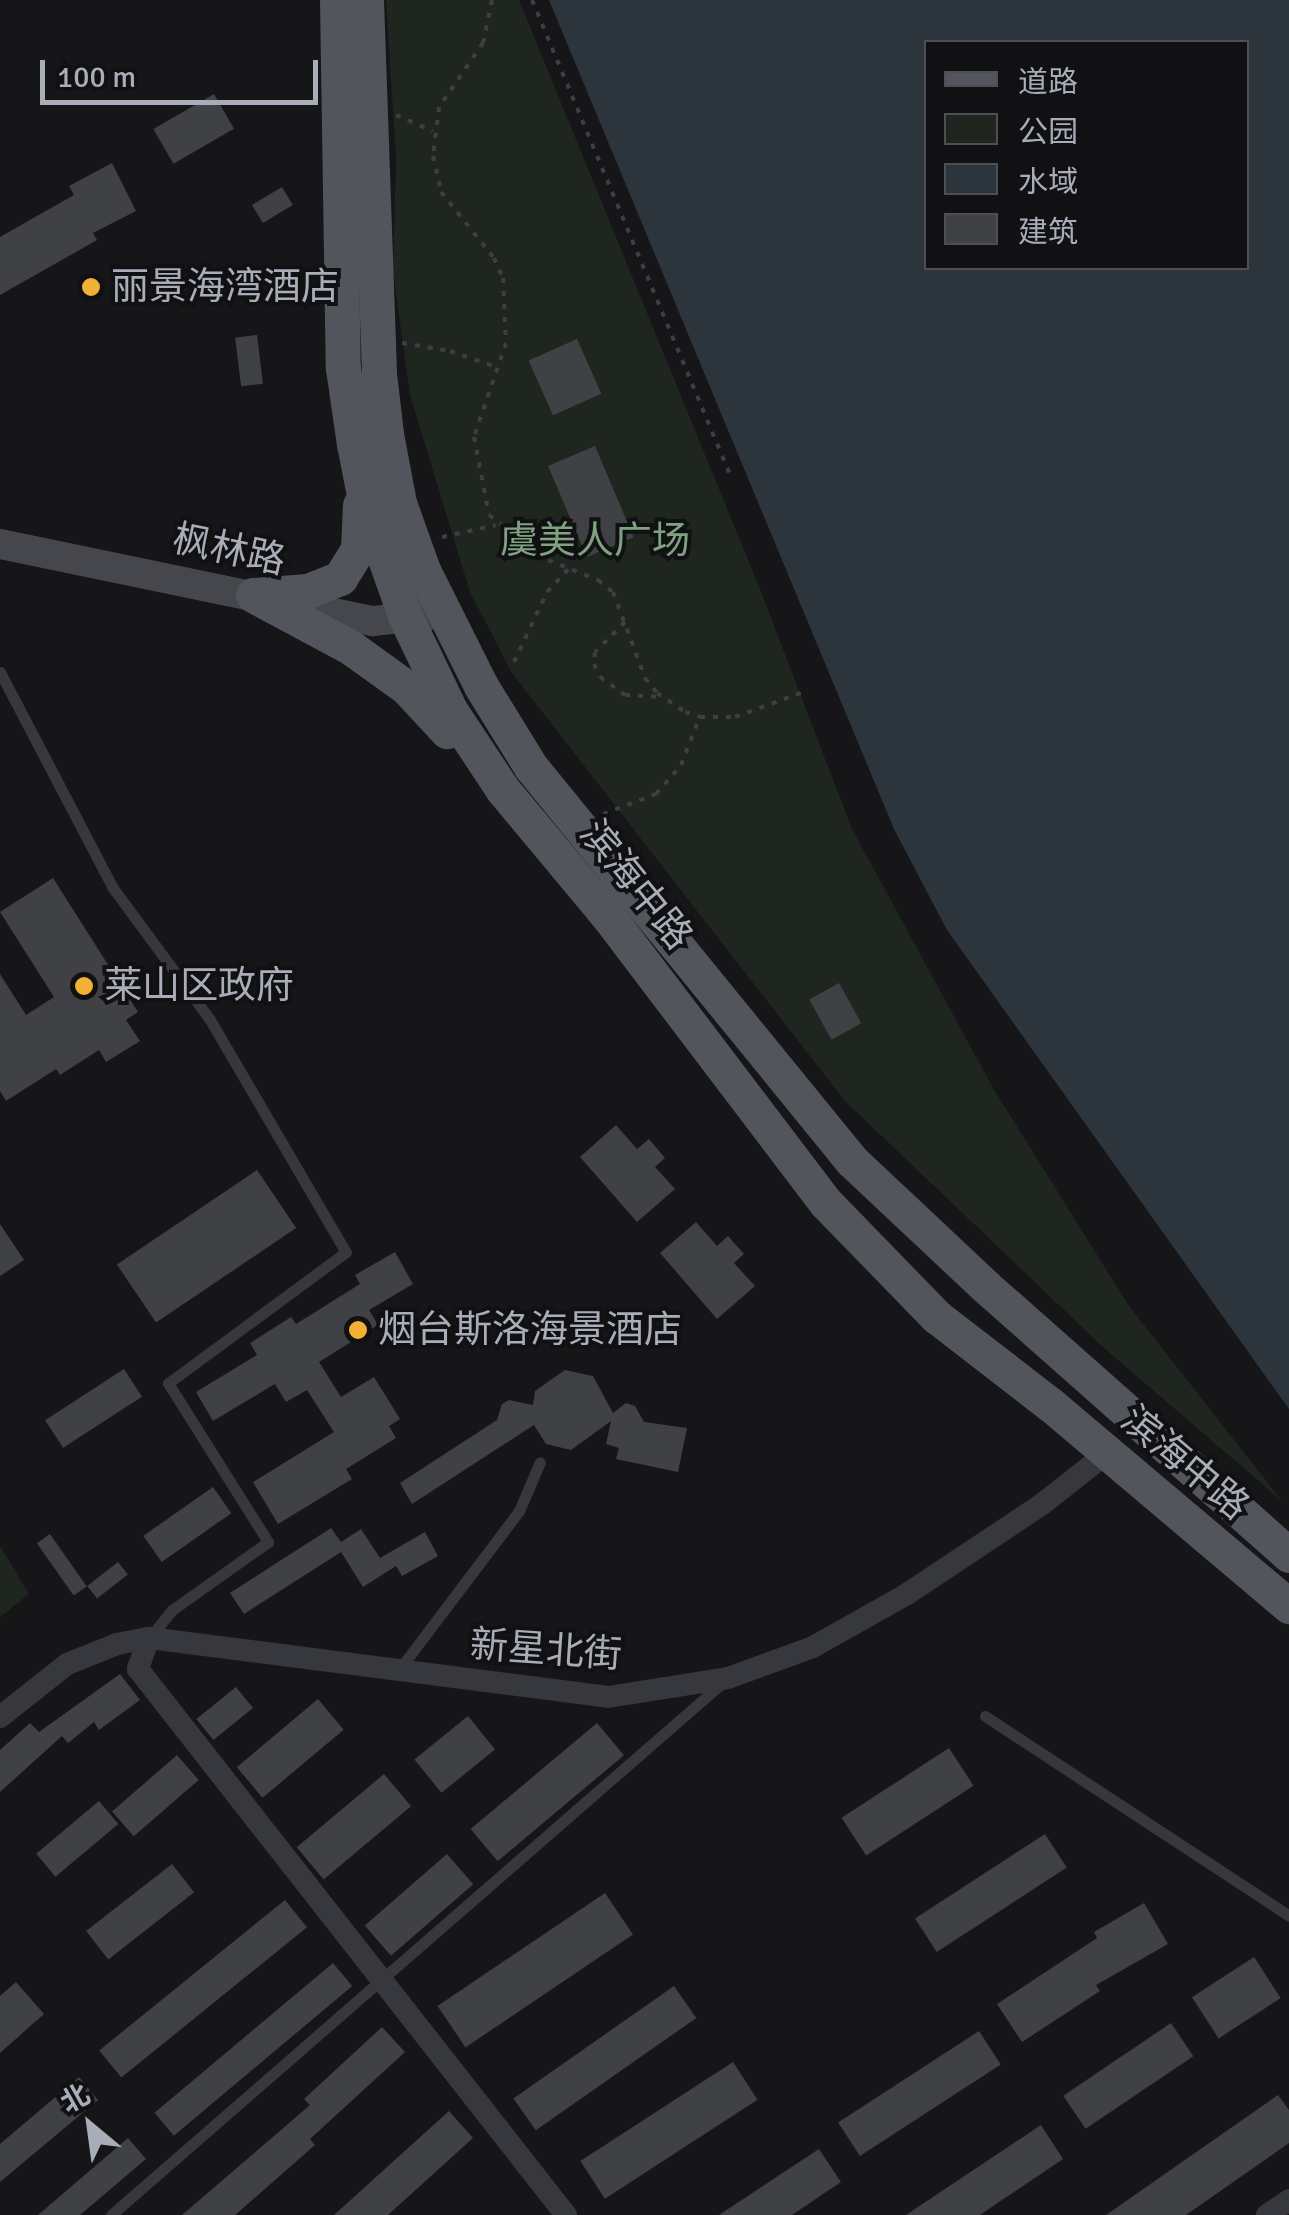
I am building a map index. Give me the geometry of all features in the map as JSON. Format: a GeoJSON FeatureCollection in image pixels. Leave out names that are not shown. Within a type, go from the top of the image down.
{"type":"FeatureCollection","features":[{"type":"Feature","properties":{"kind":"main road","name":"滨海中路"},"geometry":{"type":"LineString","coordinates":[[337,0],[344,368],[354,444],[366,504],[406,618],[450,710],[503,790],[608,916],[826,1202],[936,1317],[1289,1606]]}},
{"type":"Feature","properties":{"kind":"main road","name":"滨海中路"},"geometry":{"type":"LineString","coordinates":[[366,0],[379,374],[400,503],[442,614],[531,767],[852,1161],[985,1286],[1289,1555]]}},
{"type":"Feature","properties":{"kind":"main road"},"geometry":{"type":"LineString","coordinates":[[253,595],[308,591],[340,578],[350,567],[358,548],[361,511],[354,444]]}},
{"type":"Feature","properties":{"kind":"main road"},"geometry":{"type":"LineString","coordinates":[[253,595],[350,648],[407,688],[503,790]]}},
{"type":"Feature","properties":{"kind":"street","name":"枫林路"},"geometry":{"type":"LineString","coordinates":[[0,544],[373,622],[442,614]]}},
{"type":"Feature","properties":{"kind":"street","name":"新星北街"},"geometry":{"type":"LineString","coordinates":[[0,1717],[67,1664],[118,1644],[149,1638],[608,1697],[728,1678],[813,1647],[907,1594],[1041,1505],[1106,1453]]}},
{"type":"Feature","properties":{"kind":"street"},"geometry":{"type":"LineString","coordinates":[[149,1638],[138,1669],[379,1982],[566,2215]]}},
{"type":"Feature","properties":{"kind":"street"},"geometry":{"type":"LineString","coordinates":[[1267,2215],[1289,2200]]}},
{"type":"Feature","properties":{"kind":"lane"},"geometry":{"type":"LineString","coordinates":[[0,672],[113,888],[209,1018],[346,1252],[168,1383],[268,1542],[172,1610],[149,1638]]}},
{"type":"Feature","properties":{"kind":"lane"},"geometry":{"type":"LineString","coordinates":[[398,1672],[519,1511],[540,1462]]}},
{"type":"Feature","properties":{"kind":"lane"},"geometry":{"type":"LineString","coordinates":[[111,2215],[728,1678]]}},
{"type":"Feature","properties":{"kind":"lane"},"geometry":{"type":"LineString","coordinates":[[985,1716],[1289,1916]]}},
{"type":"Feature","properties":{"kind":"path"},"geometry":{"type":"LineString","coordinates":[[492,0],[482,42],[450,87],[433,131],[432,156],[441,192],[494,258],[504,278],[506,343],[474,436],[485,504],[496,524],[613,592],[645,678],[664,697],[700,718],[735,716],[806,691]]}},
{"type":"Feature","properties":{"kind":"path"},"geometry":{"type":"LineString","coordinates":[[532,0],[730,474]]}},
{"type":"Feature","properties":{"kind":"path"},"geometry":{"type":"LineString","coordinates":[[389,112],[433,131]]}},
{"type":"Feature","properties":{"kind":"path"},"geometry":{"type":"LineString","coordinates":[[397,343],[418,343],[496,367]]}},
{"type":"Feature","properties":{"kind":"path"},"geometry":{"type":"LineString","coordinates":[[442,537],[496,524]]}},
{"type":"Feature","properties":{"kind":"path"},"geometry":{"type":"LineString","coordinates":[[514,662],[547,592],[569,568]]}},
{"type":"Feature","properties":{"kind":"path"},"geometry":{"type":"LineString","coordinates":[[625,622],[596,652],[600,678],[625,694],[664,697]]}},
{"type":"Feature","properties":{"kind":"path"},"geometry":{"type":"LineString","coordinates":[[594,816],[656,794],[681,765],[700,718]]}},
{"type":"Feature","properties":{"kind":"green space","name":"虞美人广场"},"geometry":{"type":"Polygon","coordinates":[[[386,0],[519,0],[760,589],[852,829],[993,1088],[1129,1306],[1282,1501],[1104,1348],[845,1101],[512,673],[470,592],[410,395],[393,271],[396,159],[386,0]]]}},
{"type":"Feature","properties":{"kind":"green space"},"geometry":{"type":"Polygon","coordinates":[[[0,1546],[29,1594],[0,1617],[0,1546]]]}},
{"type":"Feature","properties":{"kind":"water"},"geometry":{"type":"Polygon","coordinates":[[[549,0],[1289,0],[1289,1409],[947,930],[894,829],[549,0]]]}},
{"type":"Feature","properties":{"kind":"building"},"geometry":{"type":"Polygon","coordinates":[[[214,94],[234,129],[173,164],[153,129],[214,94]]]}},
{"type":"Feature","properties":{"kind":"building"},"geometry":{"type":"Polygon","coordinates":[[[112,163],[136,211],[93,233],[97,240],[0,295],[0,237],[74,195],[69,186],[112,163]]]}},
{"type":"Feature","properties":{"kind":"building"},"geometry":{"type":"Polygon","coordinates":[[[282,187],[293,205],[263,223],[252,205],[282,187]]]}},
{"type":"Feature","properties":{"kind":"building"},"geometry":{"type":"Polygon","coordinates":[[[257,335],[263,384],[241,386],[235,338],[257,335]]]}},
{"type":"Feature","properties":{"kind":"building"},"geometry":{"type":"Polygon","coordinates":[[[577,339],[601,394],[553,415],[529,361],[577,339]]]}},
{"type":"Feature","properties":{"kind":"building"},"geometry":{"type":"Polygon","coordinates":[[[595,446],[634,537],[587,557],[548,466],[595,446]]]}},
{"type":"Feature","properties":{"kind":"building","name":"莱山区政府"},"geometry":{"type":"Polygon","coordinates":[[[53,878],[138,1012],[126,1020],[140,1041],[106,1062],[99,1050],[60,1075],[56,1069],[6,1101],[0,1091],[0,974],[26,1015],[54,997],[0,912],[53,878]]]}},
{"type":"Feature","properties":{"kind":"building"},"geometry":{"type":"Polygon","coordinates":[[[839,983],[861,1023],[832,1040],[809,999],[839,983]]]}},
{"type":"Feature","properties":{"kind":"building"},"geometry":{"type":"Polygon","coordinates":[[[616,1125],[637,1149],[649,1139],[665,1158],[655,1167],[675,1189],[637,1222],[580,1157],[616,1125]]]}},
{"type":"Feature","properties":{"kind":"building"},"geometry":{"type":"Polygon","coordinates":[[[257,1170],[296,1228],[156,1323],[117,1265],[257,1170]]]}},
{"type":"Feature","properties":{"kind":"building"},"geometry":{"type":"Polygon","coordinates":[[[696,1222],[717,1246],[728,1236],[744,1254],[734,1263],[755,1286],[717,1319],[660,1253],[696,1222]]]}},
{"type":"Feature","properties":{"kind":"building"},"geometry":{"type":"Polygon","coordinates":[[[0,1224],[24,1260],[0,1276],[0,1224]]]}},
{"type":"Feature","properties":{"kind":"building"},"geometry":{"type":"Polygon","coordinates":[[[395,1252],[413,1284],[369,1310],[378,1325],[319,1362],[341,1397],[374,1377],[400,1419],[389,1426],[396,1438],[346,1469],[352,1479],[278,1524],[253,1482],[334,1432],[307,1390],[286,1402],[275,1384],[213,1421],[196,1392],[257,1355],[250,1343],[291,1317],[296,1324],[360,1284],[355,1275],[395,1252]]]}},
{"type":"Feature","properties":{"kind":"building"},"geometry":{"type":"Polygon","coordinates":[[[124,1369],[142,1397],[63,1448],[45,1420],[124,1369]]]}},
{"type":"Feature","properties":{"kind":"building"},"geometry":{"type":"Polygon","coordinates":[[[565,1370],[593,1376],[613,1413],[626,1403],[635,1406],[644,1422],[687,1428],[678,1472],[616,1459],[619,1448],[606,1444],[611,1421],[571,1450],[546,1444],[534,1425],[412,1504],[400,1483],[497,1420],[502,1404],[509,1400],[533,1405],[535,1391],[565,1370]]]}},
{"type":"Feature","properties":{"kind":"building"},"geometry":{"type":"Polygon","coordinates":[[[213,1487],[231,1513],[162,1562],[143,1536],[213,1487]]]}},
{"type":"Feature","properties":{"kind":"building"},"geometry":{"type":"Polygon","coordinates":[[[331,1528],[341,1542],[361,1529],[380,1558],[425,1532],[438,1556],[402,1576],[396,1566],[363,1587],[341,1552],[244,1614],[230,1593],[331,1528]]]}},
{"type":"Feature","properties":{"kind":"building"},"geometry":{"type":"Polygon","coordinates":[[[50,1534],[87,1586],[74,1596],[37,1543],[50,1534]]]}},
{"type":"Feature","properties":{"kind":"building"},"geometry":{"type":"Polygon","coordinates":[[[118,1562],[128,1575],[97,1599],[87,1586],[118,1562]]]}},
{"type":"Feature","properties":{"kind":"building"},"geometry":{"type":"Polygon","coordinates":[[[120,1674],[140,1700],[99,1730],[94,1722],[68,1743],[62,1736],[0,1792],[0,1750],[30,1723],[39,1732],[120,1674]]]}},
{"type":"Feature","properties":{"kind":"building"},"geometry":{"type":"Polygon","coordinates":[[[236,1687],[253,1708],[213,1740],[196,1719],[236,1687]]]}},
{"type":"Feature","properties":{"kind":"building"},"geometry":{"type":"Polygon","coordinates":[[[318,1699],[344,1730],[263,1798],[237,1767],[318,1699]]]}},
{"type":"Feature","properties":{"kind":"building"},"geometry":{"type":"Polygon","coordinates":[[[468,1716],[495,1749],[441,1793],[414,1759],[468,1716]]]}},
{"type":"Feature","properties":{"kind":"building"},"geometry":{"type":"Polygon","coordinates":[[[597,1723],[624,1755],[498,1861],[471,1829],[597,1723]]]}},
{"type":"Feature","properties":{"kind":"building"},"geometry":{"type":"Polygon","coordinates":[[[949,1748],[974,1786],[866,1855],[842,1818],[949,1748]]]}},
{"type":"Feature","properties":{"kind":"building"},"geometry":{"type":"Polygon","coordinates":[[[177,1755],[199,1780],[134,1836],[112,1811],[177,1755]]]}},
{"type":"Feature","properties":{"kind":"building"},"geometry":{"type":"Polygon","coordinates":[[[384,1774],[411,1806],[324,1879],[297,1847],[384,1774]]]}},
{"type":"Feature","properties":{"kind":"building"},"geometry":{"type":"Polygon","coordinates":[[[99,1801],[118,1824],[55,1877],[36,1854],[99,1801]]]}},
{"type":"Feature","properties":{"kind":"building"},"geometry":{"type":"Polygon","coordinates":[[[1045,1834],[1067,1868],[937,1952],[915,1918],[1045,1834]]]}},
{"type":"Feature","properties":{"kind":"building"},"geometry":{"type":"Polygon","coordinates":[[[447,1854],[473,1884],[391,1956],[365,1926],[447,1854]]]}},
{"type":"Feature","properties":{"kind":"building"},"geometry":{"type":"Polygon","coordinates":[[[172,1864],[194,1892],[108,1959],[86,1931],[172,1864]]]}},
{"type":"Feature","properties":{"kind":"building"},"geometry":{"type":"Polygon","coordinates":[[[605,1893],[633,1934],[465,2047],[438,2006],[605,1893]]]}},
{"type":"Feature","properties":{"kind":"building"},"geometry":{"type":"Polygon","coordinates":[[[285,1900],[307,1927],[121,2078],[99,2050],[285,1900]]]}},
{"type":"Feature","properties":{"kind":"building"},"geometry":{"type":"Polygon","coordinates":[[[1144,1903],[1168,1944],[1096,1985],[1100,1991],[1022,2042],[997,2004],[1097,1938],[1094,1932],[1144,1903]]]}},
{"type":"Feature","properties":{"kind":"building"},"geometry":{"type":"Polygon","coordinates":[[[1254,1957],[1281,1998],[1219,2038],[1192,1997],[1254,1957]]]}},
{"type":"Feature","properties":{"kind":"building"},"geometry":{"type":"Polygon","coordinates":[[[333,1963],[352,1986],[174,2136],[155,2113],[333,1963]]]}},
{"type":"Feature","properties":{"kind":"building"},"geometry":{"type":"Polygon","coordinates":[[[16,1982],[44,2014],[0,2053],[0,1996],[16,1982]]]}},
{"type":"Feature","properties":{"kind":"building"},"geometry":{"type":"Polygon","coordinates":[[[674,1986],[696,2018],[536,2130],[513,2098],[674,1986]]]}},
{"type":"Feature","properties":{"kind":"building"},"geometry":{"type":"Polygon","coordinates":[[[1171,2023],[1193,2056],[1086,2129],[1063,2096],[1171,2023]]]}},
{"type":"Feature","properties":{"kind":"building"},"geometry":{"type":"Polygon","coordinates":[[[382,2027],[405,2052],[310,2139],[315,2145],[235,2215],[182,2215],[310,2105],[304,2099],[382,2027]]]}},
{"type":"Feature","properties":{"kind":"building"},"geometry":{"type":"Polygon","coordinates":[[[979,2031],[1001,2065],[860,2156],[838,2122],[979,2031]]]}},
{"type":"Feature","properties":{"kind":"building"},"geometry":{"type":"Polygon","coordinates":[[[733,2062],[758,2100],[605,2199],[580,2161],[733,2062]]]}},
{"type":"Feature","properties":{"kind":"building"},"geometry":{"type":"Polygon","coordinates":[[[79,2077],[98,2100],[0,2182],[0,2144],[79,2077]]]}},
{"type":"Feature","properties":{"kind":"building"},"geometry":{"type":"Polygon","coordinates":[[[1278,2095],[1289,2110],[1289,2143],[1186,2215],[1106,2215],[1278,2095]]]}},
{"type":"Feature","properties":{"kind":"building"},"geometry":{"type":"Polygon","coordinates":[[[449,2111],[473,2138],[388,2215],[334,2215],[449,2111]]]}},
{"type":"Feature","properties":{"kind":"building"},"geometry":{"type":"Polygon","coordinates":[[[1041,2125],[1063,2159],[980,2215],[906,2215],[1041,2125]]]}},
{"type":"Feature","properties":{"kind":"building"},"geometry":{"type":"Polygon","coordinates":[[[128,2138],[146,2159],[80,2215],[38,2215],[128,2138]]]}},
{"type":"Feature","properties":{"kind":"building"},"geometry":{"type":"Polygon","coordinates":[[[819,2149],[841,2182],[792,2215],[719,2215],[819,2149]]]}},
{"type":"Feature","properties":{"kind":"place","name":"丽景海湾酒店"},"geometry":{"type":"Point","coordinates":[91,287]}},
{"type":"Feature","properties":{"kind":"place","name":"莱山区政府"},"geometry":{"type":"Point","coordinates":[84,986]}},
{"type":"Feature","properties":{"kind":"place","name":"烟台斯洛海景酒店"},"geometry":{"type":"Point","coordinates":[358,1330]}}]}
